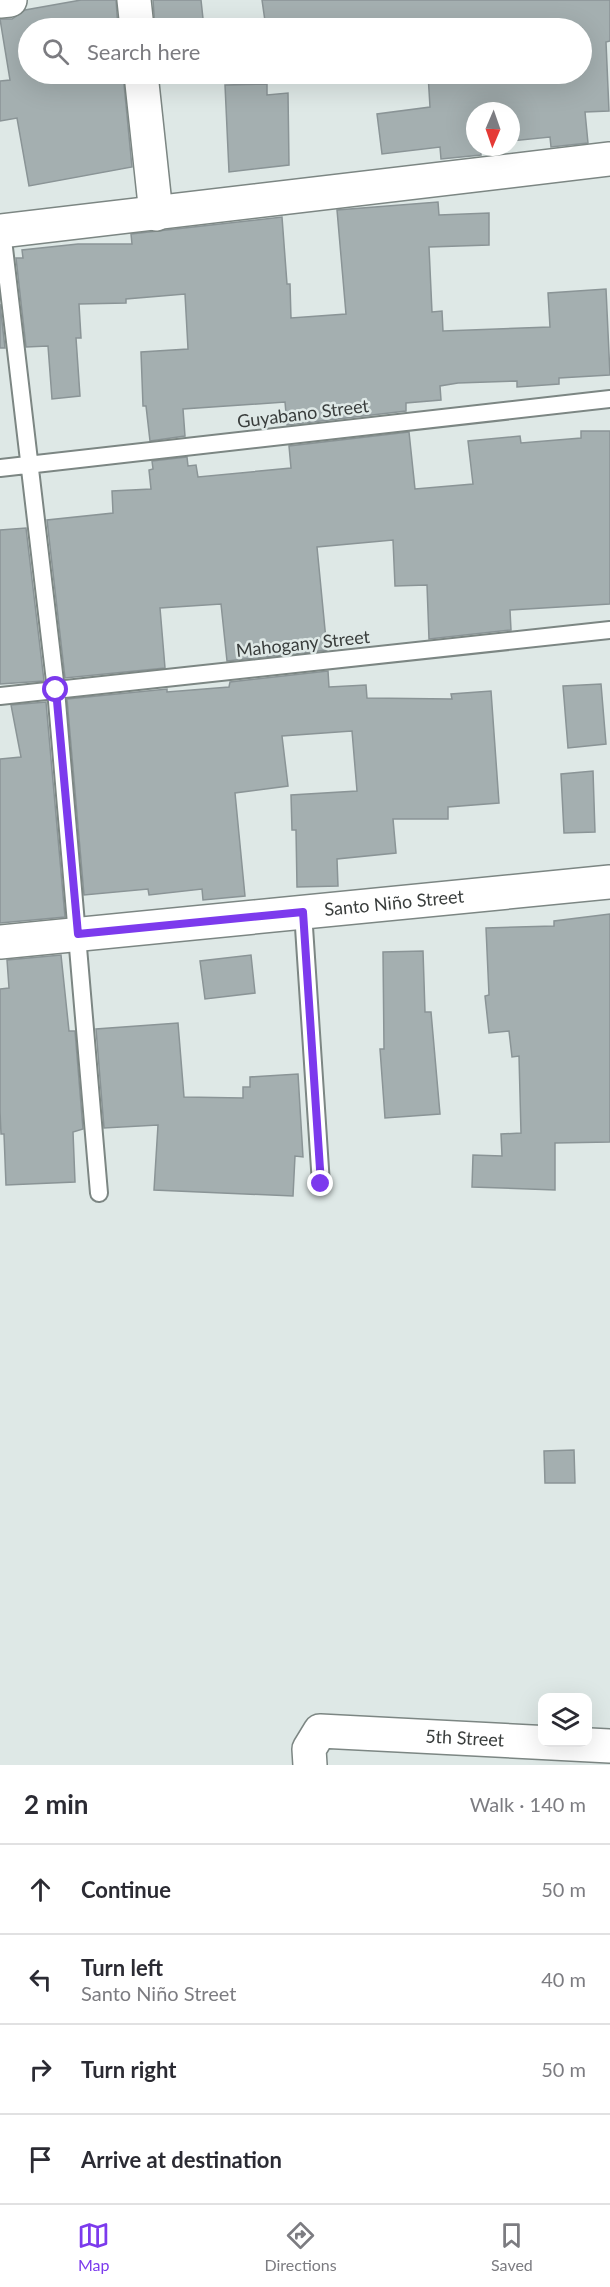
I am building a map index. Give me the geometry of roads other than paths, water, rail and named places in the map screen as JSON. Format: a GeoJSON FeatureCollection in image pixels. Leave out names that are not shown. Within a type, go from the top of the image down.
{"type":"FeatureCollection","features":[{"type":"Feature","properties":{"kind":"street"},"geometry":{"type":"LineString","coordinates":[[0,1],[10,0]]}},
{"type":"Feature","properties":{"kind":"street"},"geometry":{"type":"LineString","coordinates":[[134,0],[136,18]]}},
{"type":"Feature","properties":{"kind":"street"},"geometry":{"type":"LineString","coordinates":[[142,84],[156,214]]}},
{"type":"Feature","properties":{"kind":"street"},"geometry":{"type":"LineString","coordinates":[[1,231],[610,159]]}},
{"type":"Feature","properties":{"kind":"street","name":"Santo Niño Street"},"geometry":{"type":"LineString","coordinates":[[0,942],[610,882]]}},
{"type":"Feature","properties":{"kind":"street","name":"5th Street"},"geometry":{"type":"LineString","coordinates":[[310,1765],[309,1749],[320,1731],[610,1746]]}},
{"type":"Feature","properties":{"kind":"lane"},"geometry":{"type":"LineString","coordinates":[[1,231],[31,465],[56,690],[99,1193]]}},
{"type":"Feature","properties":{"kind":"lane","name":"Guyabano Street"},"geometry":{"type":"LineString","coordinates":[[0,468],[610,399]]}},
{"type":"Feature","properties":{"kind":"lane","name":"Mahogany Street"},"geometry":{"type":"LineString","coordinates":[[0,696],[610,630]]}},
{"type":"Feature","properties":{"kind":"lane"},"geometry":{"type":"LineString","coordinates":[[303,912],[321,1184]]}}]}
